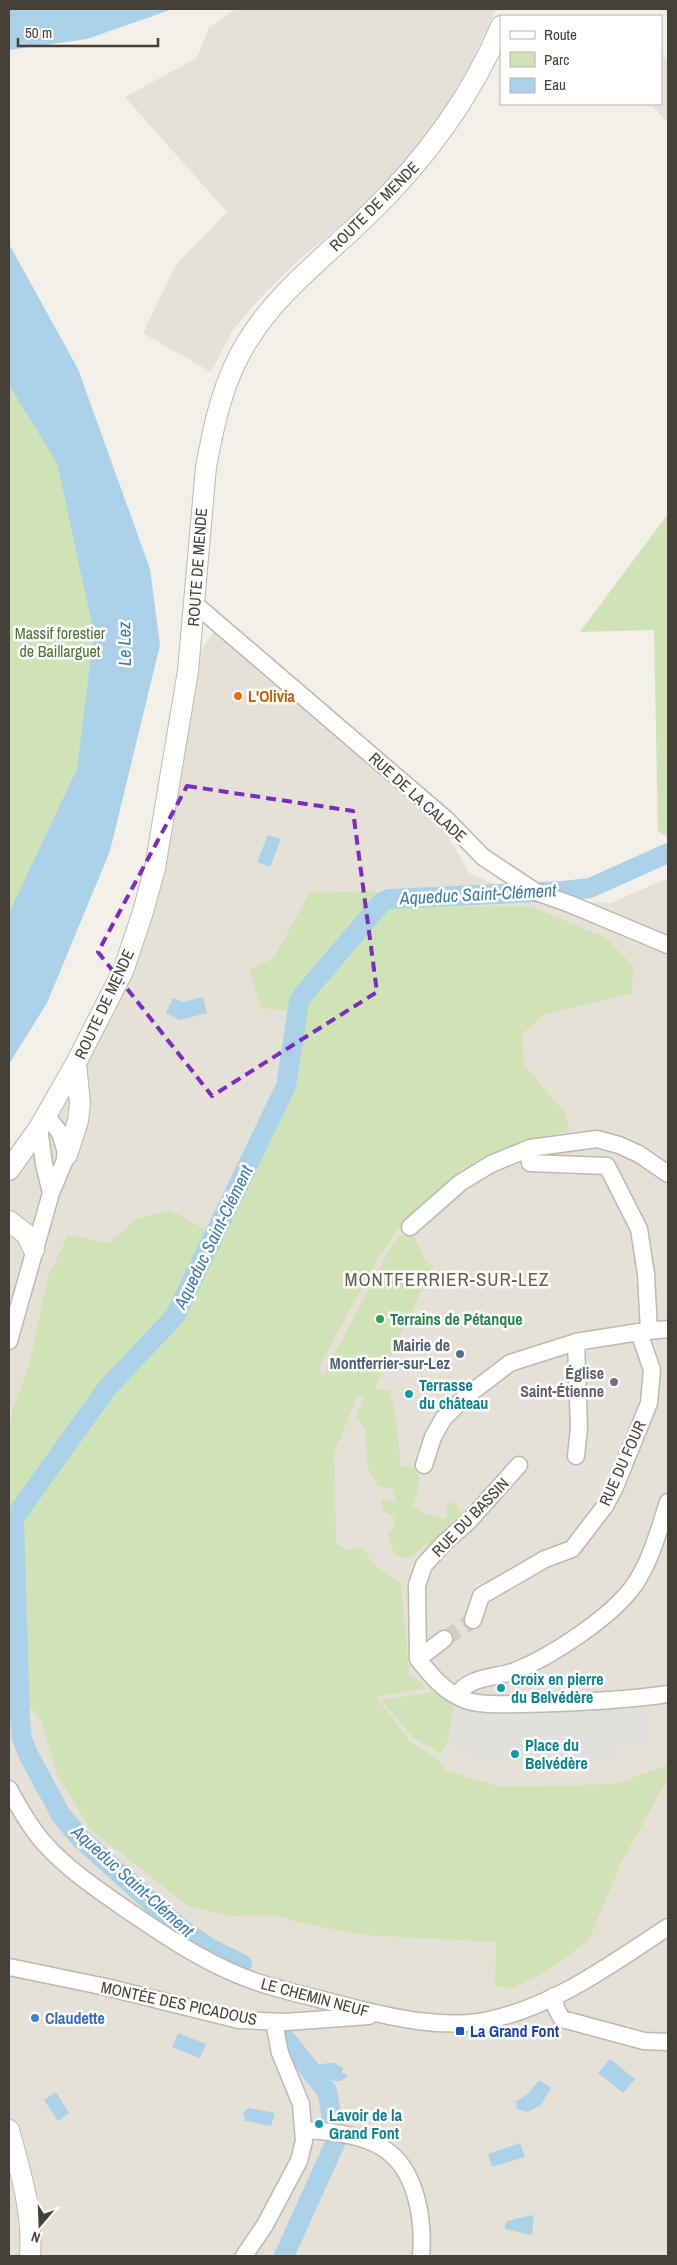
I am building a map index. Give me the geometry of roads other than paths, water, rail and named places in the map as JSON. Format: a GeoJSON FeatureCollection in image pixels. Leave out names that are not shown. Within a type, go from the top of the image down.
{"type":"FeatureCollection","features":[{"type":"Feature","properties":{"kind":"street","name":"ROUTE DE MENDE"},"geometry":{"type":"LineString","coordinates":[[9,1170],[43,1122],[76,1063],[123,971],[142,915],[155,868],[188,671],[203,491],[212,437],[228,379],[243,348],[259,324],[280,299],[390,193],[426,154],[460,106],[500,28]]}},
{"type":"Feature","properties":{"kind":"street","name":"RUE DE LA CALADE"},"geometry":{"type":"LineString","coordinates":[[195,604],[447,820],[483,857],[536,892],[570,904],[668,946]]}},
{"type":"Feature","properties":{"kind":"street"},"geometry":{"type":"LineString","coordinates":[[9,1341],[34,1250],[78,1121],[80,1103],[76,1063]]}},
{"type":"Feature","properties":{"kind":"street"},"geometry":{"type":"LineString","coordinates":[[43,1122],[60,1133],[67,1155]]}},
{"type":"Feature","properties":{"kind":"street"},"geometry":{"type":"LineString","coordinates":[[43,1122],[42,1155],[52,1193]]}},
{"type":"Feature","properties":{"kind":"street"},"geometry":{"type":"LineString","coordinates":[[410,1227],[460,1183],[491,1164],[530,1148],[597,1139],[619,1145],[639,1154],[668,1174]]}},
{"type":"Feature","properties":{"kind":"street","name":"RUE DU FOUR"},"geometry":{"type":"LineString","coordinates":[[473,1620],[481,1596],[545,1559],[561,1555],[572,1549],[605,1506],[615,1487],[649,1403],[652,1370],[644,1331],[646,1274],[639,1229],[607,1166],[530,1163],[530,1148]]}},
{"type":"Feature","properties":{"kind":"street"},"geometry":{"type":"LineString","coordinates":[[9,1221],[26,1234],[34,1250]]}},
{"type":"Feature","properties":{"kind":"street"},"geometry":{"type":"LineString","coordinates":[[424,1465],[438,1427],[464,1398],[510,1363],[576,1342],[668,1329]]}},
{"type":"Feature","properties":{"kind":"street"},"geometry":{"type":"LineString","coordinates":[[576,1342],[579,1428],[576,1456]]}},
{"type":"Feature","properties":{"kind":"street","name":"RUE DU BASSIN"},"geometry":{"type":"LineString","coordinates":[[418,1659],[417,1586],[424,1565],[445,1542],[468,1522],[519,1465]]}},
{"type":"Feature","properties":{"kind":"street"},"geometry":{"type":"LineString","coordinates":[[457,1696],[468,1683],[514,1671],[546,1655],[608,1612],[629,1591],[640,1576],[655,1542],[668,1502]]}},
{"type":"Feature","properties":{"kind":"street"},"geometry":{"type":"LineString","coordinates":[[444,1639],[418,1659],[437,1682],[457,1696],[467,1700],[509,1704],[641,1698],[668,1694]]}},
{"type":"Feature","properties":{"kind":"street","name":"LE CHEMIN NEUF"},"geometry":{"type":"LineString","coordinates":[[9,1789],[33,1830],[61,1861],[94,1887],[186,1949],[225,1969],[260,1983],[382,2015],[455,2023],[488,2020],[520,2011],[603,1971],[668,1927]]}},
{"type":"Feature","properties":{"kind":"street","name":"MONTÉE DES PICADOUS"},"geometry":{"type":"LineString","coordinates":[[9,1967],[106,1987],[239,2020],[274,2022],[382,2015]]}},
{"type":"Feature","properties":{"kind":"street"},"geometry":{"type":"LineString","coordinates":[[554,1996],[556,2008],[562,2019],[644,2041],[668,2042]]}},
{"type":"Feature","properties":{"kind":"street"},"geometry":{"type":"LineString","coordinates":[[244,2256],[265,2225],[299,2161],[302,2150],[304,2130],[301,2104],[280,2053],[274,2022]]}},
{"type":"Feature","properties":{"kind":"street"},"geometry":{"type":"LineString","coordinates":[[9,2130],[26,2192],[31,2240],[30,2256]]}},
{"type":"Feature","properties":{"kind":"street"},"geometry":{"type":"LineString","coordinates":[[304,2130],[328,2131],[370,2142],[381,2146],[397,2159],[411,2184],[418,2206],[422,2243],[421,2256]]}},
{"type":"Feature","properties":{"kind":"water"},"geometry":{"type":"Polygon","coordinates":[[[9,9],[173,9],[87,39],[9,50],[9,9]]]}},
{"type":"Feature","properties":{"kind":"water","name":"Le Lez"},"geometry":{"type":"Polygon","coordinates":[[[9,244],[78,369],[150,569],[160,645],[110,851],[47,1003],[9,1064],[9,913],[77,769],[94,633],[57,463],[9,385],[9,244]]]}},
{"type":"Feature","properties":{"kind":"water"},"geometry":{"type":"Polygon","coordinates":[[[268,835],[281,839],[270,867],[257,862],[268,835]]]}},
{"type":"Feature","properties":{"kind":"water"},"geometry":{"type":"Polygon","coordinates":[[[203,997],[207,1013],[180,1020],[166,1013],[173,998],[183,1002],[203,997]]]}},
{"type":"Feature","properties":{"kind":"water"},"geometry":{"type":"Polygon","coordinates":[[[178,2033],[206,2044],[200,2058],[172,2047],[178,2033]]]}},
{"type":"Feature","properties":{"kind":"water"},"geometry":{"type":"Polygon","coordinates":[[[610,2059],[635,2079],[623,2093],[598,2073],[610,2059]]]}},
{"type":"Feature","properties":{"kind":"water"},"geometry":{"type":"Polygon","coordinates":[[[334,2063],[343,2068],[342,2073],[348,2075],[339,2081],[327,2079],[319,2065],[334,2063]]]}},
{"type":"Feature","properties":{"kind":"water"},"geometry":{"type":"Polygon","coordinates":[[[539,2080],[551,2088],[541,2105],[528,2112],[517,2109],[516,2101],[528,2094],[539,2080]]]}},
{"type":"Feature","properties":{"kind":"water"},"geometry":{"type":"Polygon","coordinates":[[[56,2092],[69,2113],[58,2121],[44,2100],[56,2092]]]}},
{"type":"Feature","properties":{"kind":"water"},"geometry":{"type":"Polygon","coordinates":[[[248,2108],[275,2113],[271,2126],[245,2121],[243,2113],[248,2108]]]}},
{"type":"Feature","properties":{"kind":"water"},"geometry":{"type":"Polygon","coordinates":[[[520,2143],[525,2157],[492,2167],[488,2154],[520,2143]]]}},
{"type":"Feature","properties":{"kind":"water"},"geometry":{"type":"Polygon","coordinates":[[[532,2215],[534,2219],[532,2235],[505,2229],[507,2221],[532,2215]]]}},
{"type":"Feature","properties":{"kind":"waterway","name":"Aqueduc Saint-Clément"},"geometry":{"type":"LineString","coordinates":[[242,1964],[209,1948],[179,1927],[81,1839],[61,1815],[28,1754],[22,1738],[20,1720],[14,1518],[107,1388],[175,1316],[286,1086],[299,1002],[382,902],[389,899],[564,891],[590,888],[668,853]]}},
{"type":"Feature","properties":{"kind":"waterway","name":"Aqueduc Saint-Clément"},"geometry":{"type":"LineString","coordinates":[[284,2037],[327,2091],[336,2141],[284,2256]]}},
{"type":"Feature","properties":{"kind":"tunnel"},"geometry":{"type":"LineString","coordinates":[[444,1639],[473,1620]]}},
{"type":"Feature","properties":{"kind":"place","name":"L'Olivia"},"geometry":{"type":"Point","coordinates":[238,696]}},
{"type":"Feature","properties":{"kind":"place","name":"Terrains de Pétanque"},"geometry":{"type":"Point","coordinates":[380,1319]}},
{"type":"Feature","properties":{"kind":"place","name":"Mairie de Montferrier-sur-Lez"},"geometry":{"type":"Point","coordinates":[460,1354]}},
{"type":"Feature","properties":{"kind":"place","name":"Église Saint-Étienne"},"geometry":{"type":"Point","coordinates":[614,1382]}},
{"type":"Feature","properties":{"kind":"place","name":"Terrasse du château"},"geometry":{"type":"Point","coordinates":[409,1394]}},
{"type":"Feature","properties":{"kind":"place","name":"Croix en pierre du Belvédère"},"geometry":{"type":"Point","coordinates":[501,1688]}},
{"type":"Feature","properties":{"kind":"place","name":"Place du Belvédère"},"geometry":{"type":"Point","coordinates":[515,1754]}},
{"type":"Feature","properties":{"kind":"place","name":"Claudette"},"geometry":{"type":"Point","coordinates":[35,2018]}},
{"type":"Feature","properties":{"kind":"place","name":"La Grand Font"},"geometry":{"type":"Point","coordinates":[460,2031]}},
{"type":"Feature","properties":{"kind":"place","name":"Lavoir de la Grand Font"},"geometry":{"type":"Point","coordinates":[319,2124]}},
{"type":"Feature","properties":{"kind":"district","name":"MONTFERRIER-SUR-LEZ"},"geometry":{"type":"Point","coordinates":[447,1279]}},
{"type":"Feature","properties":{"kind":"park label","name":"Massif forestier de Baillarguet"},"geometry":{"type":"Point","coordinates":[60,642]}}]}
